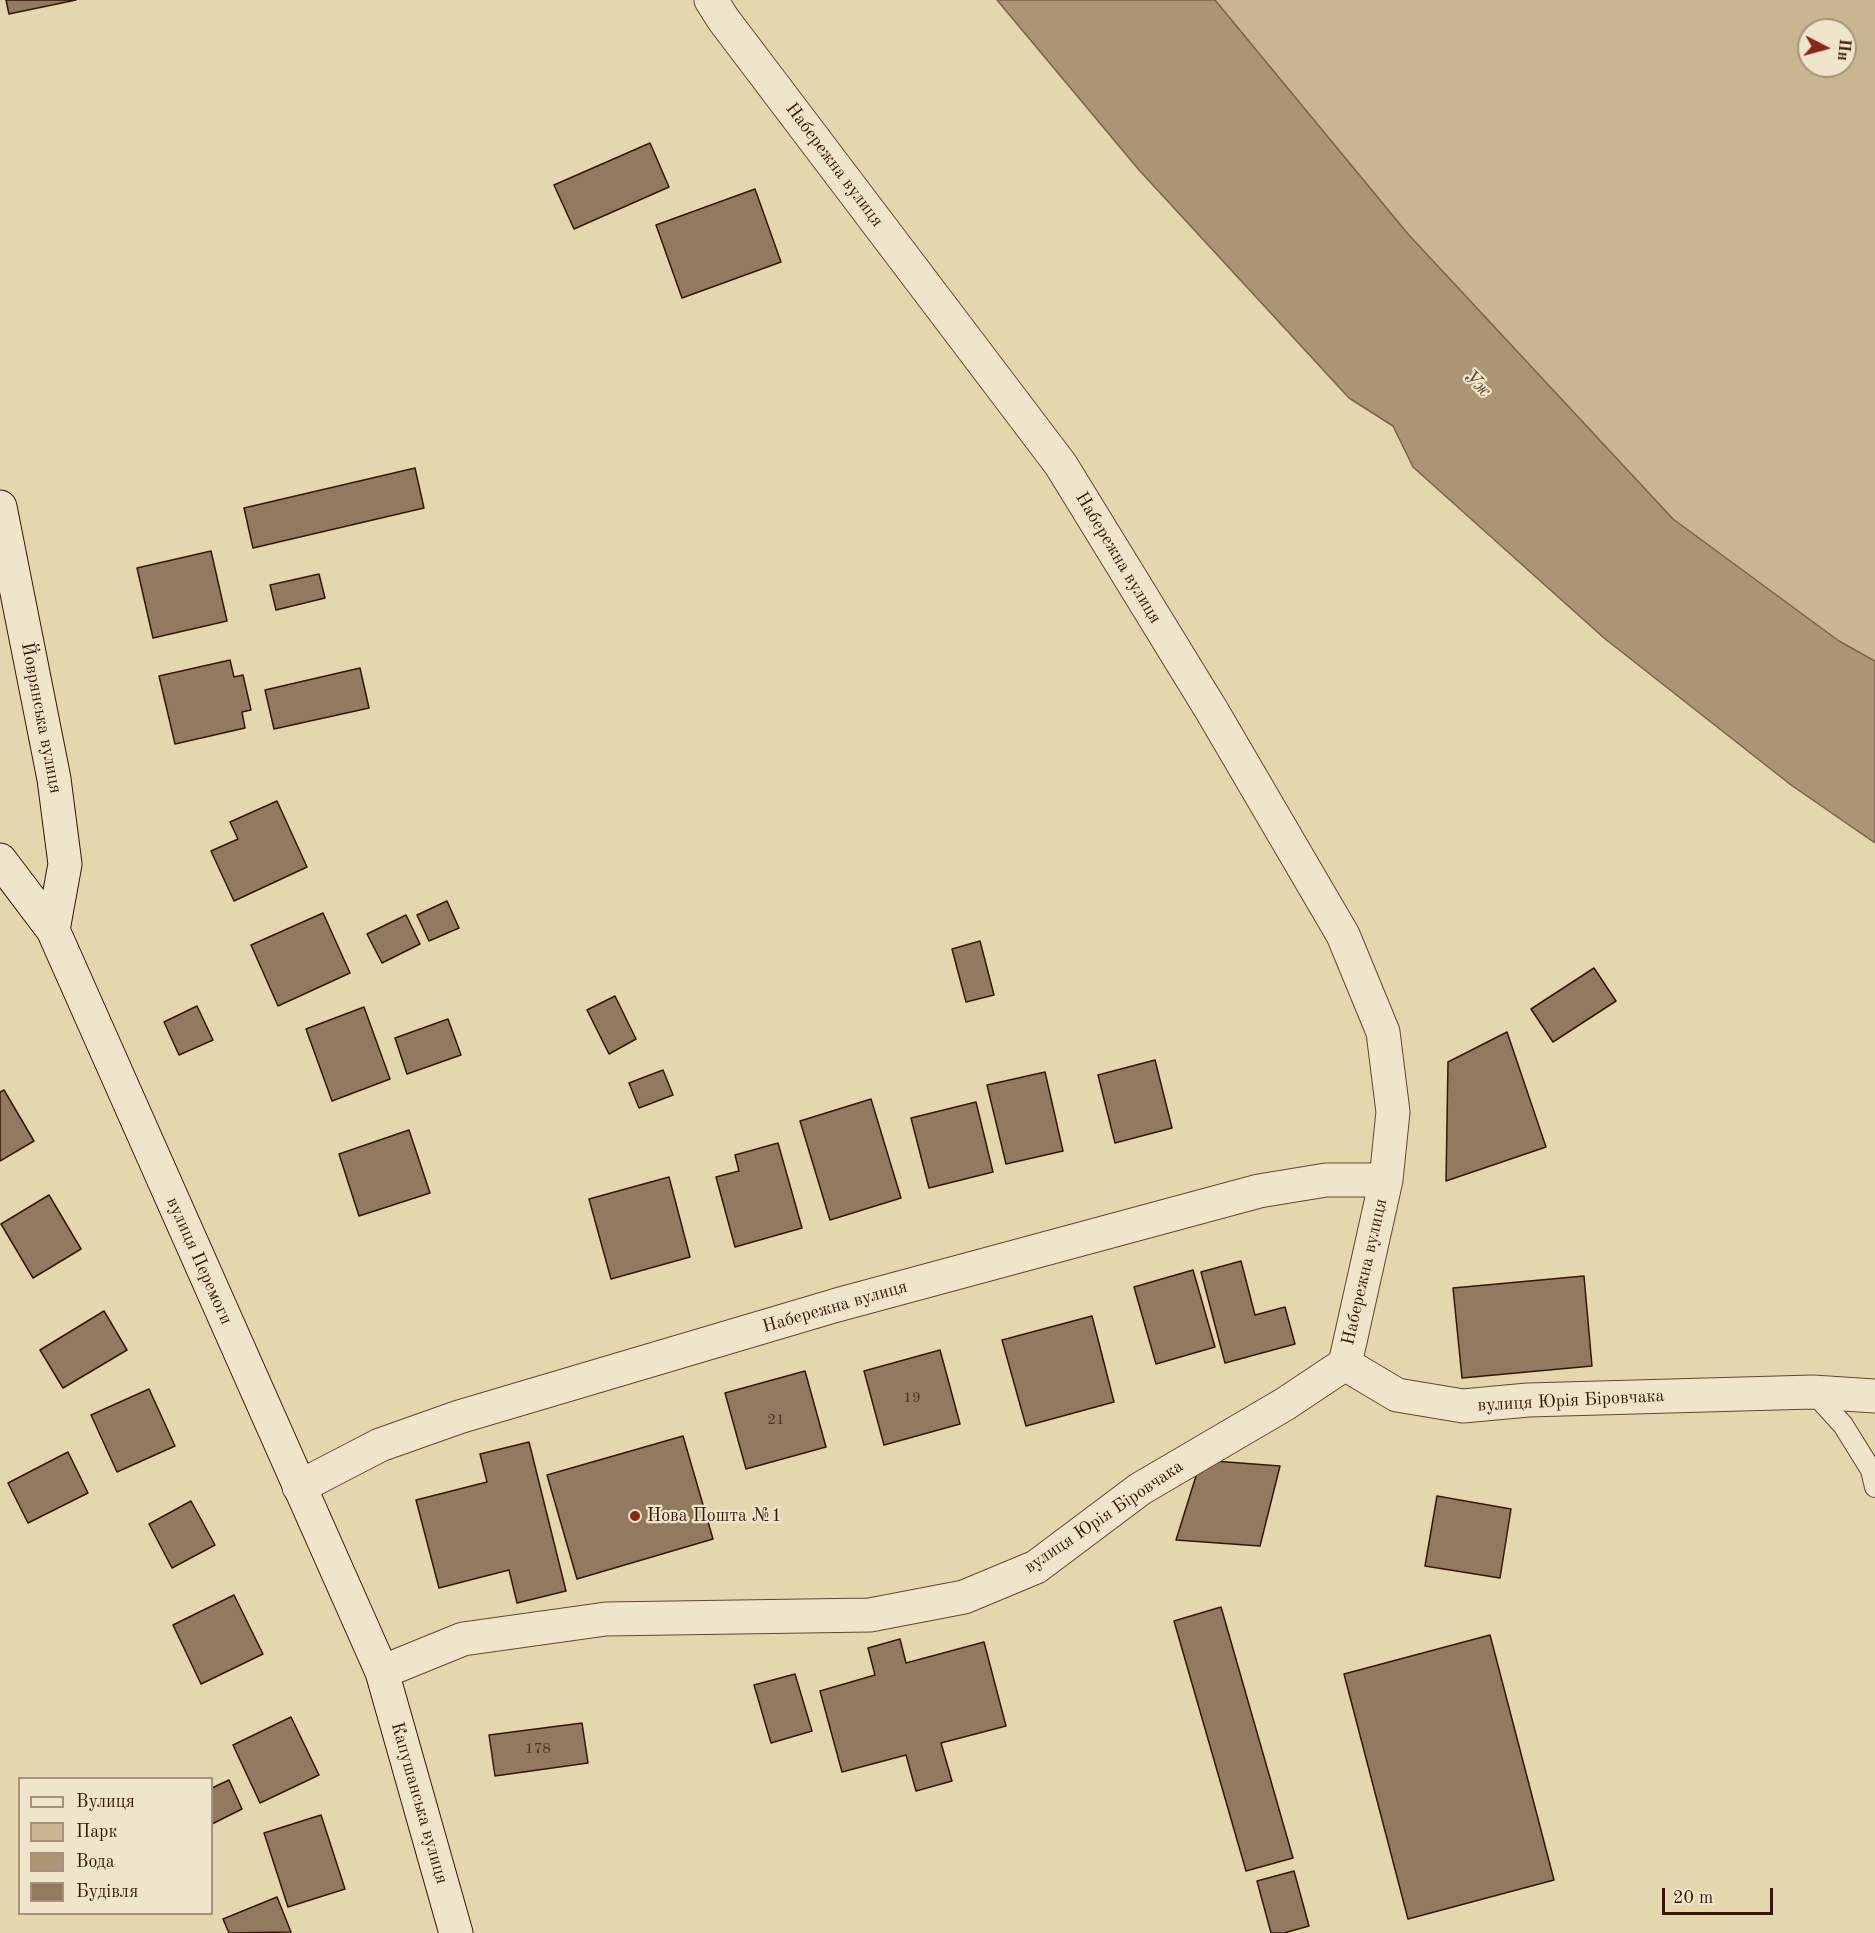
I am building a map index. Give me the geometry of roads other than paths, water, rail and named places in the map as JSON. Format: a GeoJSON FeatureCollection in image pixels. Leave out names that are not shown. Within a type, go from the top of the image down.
{"type":"FeatureCollection","features":[{"type":"Feature","properties":{"kind":"street","name":"Набережна вулиця"},"geometry":{"type":"LineString","coordinates":[[711,0],[723,20],[1061,465],[1212,711],[1343,935],[1383,1032],[1393,1112],[1386,1180],[1345,1364]]}},
{"type":"Feature","properties":{"kind":"street","name":"Йоврянська вулиця"},"geometry":{"type":"LineString","coordinates":[[0,507],[54,779],[65,864],[53,930]]}},
{"type":"Feature","properties":{"kind":"street","name":"вулиця Перемоги"},"geometry":{"type":"LineString","coordinates":[[0,860],[53,930],[382,1672]]}},
{"type":"Feature","properties":{"kind":"street","name":"Набережна вулиця"},"geometry":{"type":"LineString","coordinates":[[299,1487],[380,1445],[459,1417],[837,1305],[1259,1191],[1326,1180],[1386,1180]]}},
{"type":"Feature","properties":{"kind":"street","name":"вулиця Юрія Біровчака"},"geometry":{"type":"LineString","coordinates":[[382,1672],[463,1639],[606,1619],[870,1615],[964,1597],[1036,1567],[1140,1489],[1285,1404],[1345,1364],[1397,1395],[1463,1406],[1528,1400],[1813,1392],[1875,1396]]}},
{"type":"Feature","properties":{"kind":"street","name":"Капушанська вулиця"},"geometry":{"type":"LineString","coordinates":[[382,1672],[456,1933]]}},
{"type":"Feature","properties":{"kind":"lane"},"geometry":{"type":"LineString","coordinates":[[1813,1392],[1843,1425],[1871,1470],[1875,1487]]}},
{"type":"Feature","properties":{"kind":"water","name":"Уж"},"geometry":{"type":"Polygon","coordinates":[[[997,0],[1215,0],[1408,234],[1673,519],[1839,641],[1875,661],[1875,843],[1791,785],[1604,638],[1413,467],[1393,426],[1349,398],[1139,170],[997,0]]]}},
{"type":"Feature","properties":{"kind":"place","name":"Нова Пошта №1"},"geometry":{"type":"Point","coordinates":[635,1516]}}]}
